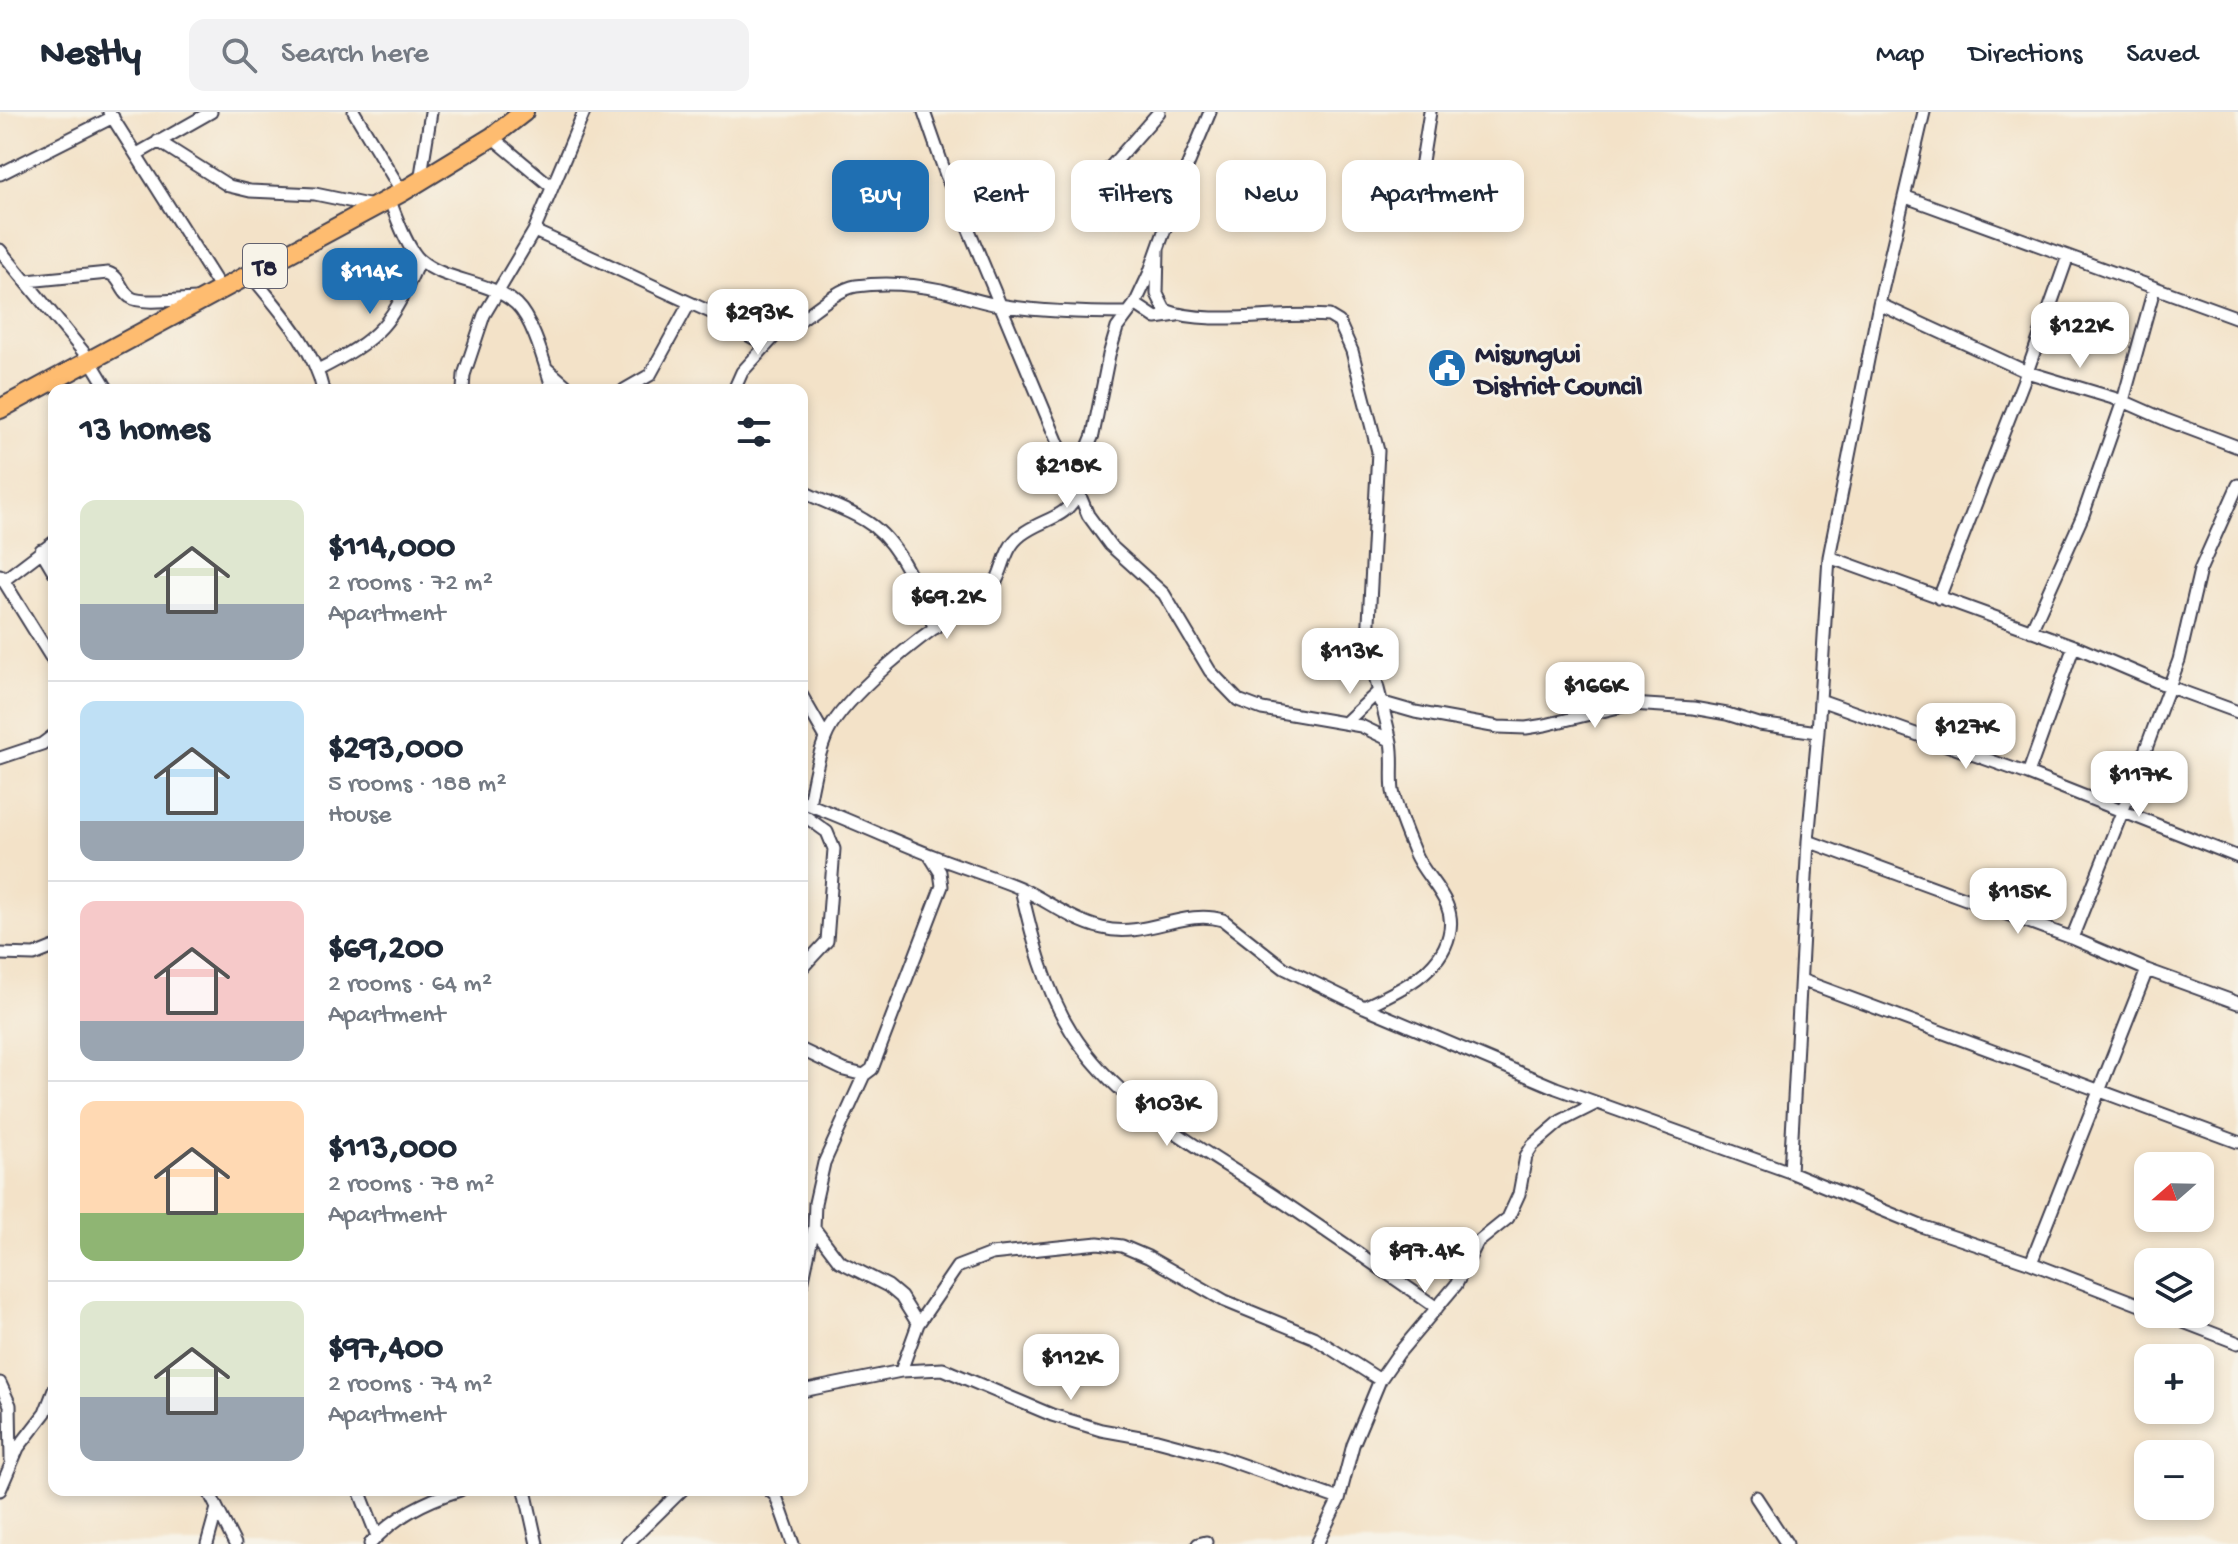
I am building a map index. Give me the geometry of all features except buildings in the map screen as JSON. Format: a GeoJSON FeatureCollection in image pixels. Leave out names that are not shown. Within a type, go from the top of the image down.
{"type":"FeatureCollection","features":[{"type":"Feature","properties":{"kind":"highway","name":"T8"},"geometry":{"type":"LineString","coordinates":[[0,409],[389,199],[492,137],[524,112]]}},
{"type":"Feature","properties":{"kind":"street"},"geometry":{"type":"LineString","coordinates":[[137,154],[211,112]]}},
{"type":"Feature","properties":{"kind":"street"},"geometry":{"type":"LineString","coordinates":[[354,112],[389,199],[419,260],[450,275],[499,291],[522,312],[551,384]]}},
{"type":"Feature","properties":{"kind":"street"},"geometry":{"type":"LineString","coordinates":[[420,181],[431,112]]}},
{"type":"Feature","properties":{"kind":"street"},"geometry":{"type":"LineString","coordinates":[[463,384],[484,315],[534,231],[584,112]]}},
{"type":"Feature","properties":{"kind":"street"},"geometry":{"type":"LineString","coordinates":[[924,112],[946,175],[1088,515],[1110,545],[1164,594],[1210,671],[1238,700],[1262,709],[1374,730],[1390,740]]}},
{"type":"Feature","properties":{"kind":"street"},"geometry":{"type":"LineString","coordinates":[[1117,160],[1159,112]]}},
{"type":"Feature","properties":{"kind":"street"},"geometry":{"type":"LineString","coordinates":[[808,793],[825,736],[844,708],[935,628],[987,593],[996,583],[1003,558],[1011,544],[1022,533],[1069,509],[1093,435],[1117,328],[1130,309],[1158,250],[1210,112]]}},
{"type":"Feature","properties":{"kind":"street"},"geometry":{"type":"LineString","coordinates":[[1422,160],[1430,112]]}},
{"type":"Feature","properties":{"kind":"street"},"geometry":{"type":"LineString","coordinates":[[1790,1172],[1808,841],[1829,557],[1879,304],[1924,112]]}},
{"type":"Feature","properties":{"kind":"street"},"geometry":{"type":"LineString","coordinates":[[0,174],[111,115],[221,289]]}},
{"type":"Feature","properties":{"kind":"street"},"geometry":{"type":"LineString","coordinates":[[492,137],[552,187]]}},
{"type":"Feature","properties":{"kind":"street"},"geometry":{"type":"LineString","coordinates":[[158,141],[229,186],[250,191],[389,199]]}},
{"type":"Feature","properties":{"kind":"street"},"geometry":{"type":"LineString","coordinates":[[1906,197],[2238,318]]}},
{"type":"Feature","properties":{"kind":"street"},"geometry":{"type":"LineString","coordinates":[[534,231],[737,324],[747,335],[760,340],[777,335]]}},
{"type":"Feature","properties":{"kind":"street"},"geometry":{"type":"LineString","coordinates":[[0,250],[90,360],[104,384]]}},
{"type":"Feature","properties":{"kind":"street"},"geometry":{"type":"LineString","coordinates":[[1158,250],[1157,294],[1165,310],[1178,315]]}},
{"type":"Feature","properties":{"kind":"street"},"geometry":{"type":"LineString","coordinates":[[1939,598],[2027,372],[2068,256]]}},
{"type":"Feature","properties":{"kind":"street"},"geometry":{"type":"LineString","coordinates":[[318,370],[351,354],[377,334],[394,313],[419,260]]}},
{"type":"Feature","properties":{"kind":"street"},"geometry":{"type":"LineString","coordinates":[[27,281],[108,273],[117,277],[126,293],[136,300],[204,298]]}},
{"type":"Feature","properties":{"kind":"street"},"geometry":{"type":"LineString","coordinates":[[250,274],[302,341],[318,370],[322,384]]}},
{"type":"Feature","properties":{"kind":"street"},"geometry":{"type":"LineString","coordinates":[[737,384],[742,372],[777,335],[840,291],[857,286],[913,285],[1001,305],[1065,313],[1130,309],[1156,318],[1178,315],[1272,317],[1316,314],[1339,322],[1363,386],[1378,451],[1368,641],[1378,698],[1390,740],[1393,787],[1417,859],[1444,897],[1450,932],[1444,951],[1430,966],[1410,983],[1364,1007]]}},
{"type":"Feature","properties":{"kind":"street"},"geometry":{"type":"LineString","coordinates":[[2031,631],[2083,515],[2123,401],[2154,289]]}},
{"type":"Feature","properties":{"kind":"street"},"geometry":{"type":"LineString","coordinates":[[634,384],[650,375],[689,304]]}},
{"type":"Feature","properties":{"kind":"street"},"geometry":{"type":"LineString","coordinates":[[1879,304],[2027,372],[2123,401],[2238,447]]}},
{"type":"Feature","properties":{"kind":"street"},"geometry":{"type":"LineString","coordinates":[[747,335],[753,359]]}},
{"type":"Feature","properties":{"kind":"street"},"geometry":{"type":"LineString","coordinates":[[545,367],[563,384]]}},
{"type":"Feature","properties":{"kind":"street"},"geometry":{"type":"LineString","coordinates":[[2072,938],[2170,687],[2200,570],[2238,485]]}},
{"type":"Feature","properties":{"kind":"street"},"geometry":{"type":"LineString","coordinates":[[808,494],[865,520],[881,534],[896,551],[935,628]]}},
{"type":"Feature","properties":{"kind":"street"},"geometry":{"type":"LineString","coordinates":[[48,546],[2,577],[48,651]]}},
{"type":"Feature","properties":{"kind":"street"},"geometry":{"type":"LineString","coordinates":[[41,550],[48,562]]}},
{"type":"Feature","properties":{"kind":"street"},"geometry":{"type":"LineString","coordinates":[[1829,557],[2074,646],[2238,712]]}},
{"type":"Feature","properties":{"kind":"street"},"geometry":{"type":"LineString","coordinates":[[2028,774],[2074,646]]}},
{"type":"Feature","properties":{"kind":"street"},"geometry":{"type":"LineString","coordinates":[[1345,723],[1378,698]]}},
{"type":"Feature","properties":{"kind":"street"},"geometry":{"type":"LineString","coordinates":[[1378,698],[1415,712],[1498,727],[1545,725],[1631,704],[1693,708],[1759,724],[1818,732]]}},
{"type":"Feature","properties":{"kind":"street"},"geometry":{"type":"LineString","coordinates":[[1820,700],[2028,774],[2238,857]]}},
{"type":"Feature","properties":{"kind":"street"},"geometry":{"type":"LineString","coordinates":[[808,706],[825,736]]}},
{"type":"Feature","properties":{"kind":"street"},"geometry":{"type":"LineString","coordinates":[[0,758],[20,753],[48,738]]}},
{"type":"Feature","properties":{"kind":"street"},"geometry":{"type":"LineString","coordinates":[[808,809],[1021,889],[1081,922],[1106,929],[1131,931],[1198,916],[1223,920],[1284,968],[1364,1007],[1556,1088],[1790,1172],[1921,1226],[2031,1263],[2134,1303]]}},
{"type":"Feature","properties":{"kind":"street"},"geometry":{"type":"LineString","coordinates":[[808,811],[827,832],[834,849],[827,941],[808,962]]}},
{"type":"Feature","properties":{"kind":"street"},"geometry":{"type":"LineString","coordinates":[[1808,841],[2238,1003]]}},
{"type":"Feature","properties":{"kind":"street"},"geometry":{"type":"LineString","coordinates":[[808,1256],[824,1163],[864,1075],[877,1060],[942,886],[940,872],[930,855]]}},
{"type":"Feature","properties":{"kind":"street"},"geometry":{"type":"LineString","coordinates":[[1021,889],[1030,927],[1057,1006],[1072,1033],[1097,1064],[1141,1109],[1437,1308]]}},
{"type":"Feature","properties":{"kind":"street"},"geometry":{"type":"LineString","coordinates":[[0,954],[34,955],[48,949]]}},
{"type":"Feature","properties":{"kind":"street"},"geometry":{"type":"LineString","coordinates":[[2031,1263],[2147,970]]}},
{"type":"Feature","properties":{"kind":"street"},"geometry":{"type":"LineString","coordinates":[[1801,980],[2238,1142]]}},
{"type":"Feature","properties":{"kind":"street"},"geometry":{"type":"LineString","coordinates":[[808,1053],[844,1070],[864,1075]]}},
{"type":"Feature","properties":{"kind":"street"},"geometry":{"type":"LineString","coordinates":[[1317,1544],[1339,1499],[1353,1445],[1380,1380],[1456,1285],[1477,1243],[1508,1218],[1514,1208],[1526,1156],[1533,1145],[1561,1121],[1597,1103]]}},
{"type":"Feature","properties":{"kind":"street"},"geometry":{"type":"LineString","coordinates":[[814,1228],[839,1261],[888,1286],[901,1297],[918,1324]]}},
{"type":"Feature","properties":{"kind":"street"},"geometry":{"type":"LineString","coordinates":[[901,1371],[918,1324],[957,1267],[991,1254],[1098,1243],[1122,1246],[1148,1257],[1225,1301],[1313,1337],[1380,1380]]}},
{"type":"Feature","properties":{"kind":"street"},"geometry":{"type":"LineString","coordinates":[[2199,1328],[2238,1343]]}},
{"type":"Feature","properties":{"kind":"street"},"geometry":{"type":"LineString","coordinates":[[808,1390],[901,1371],[943,1369],[1052,1415],[1101,1430],[1157,1440],[1217,1456],[1339,1499]]}},
{"type":"Feature","properties":{"kind":"street"},"geometry":{"type":"LineString","coordinates":[[0,1383],[10,1405],[11,1462]]}},
{"type":"Feature","properties":{"kind":"street"},"geometry":{"type":"LineString","coordinates":[[0,1490],[18,1448],[48,1405]]}},
{"type":"Feature","properties":{"kind":"street"},"geometry":{"type":"LineString","coordinates":[[211,1496],[235,1544]]}},
{"type":"Feature","properties":{"kind":"street"},"geometry":{"type":"LineString","coordinates":[[361,1496],[374,1540],[418,1505],[443,1496]]}},
{"type":"Feature","properties":{"kind":"street"},"geometry":{"type":"LineString","coordinates":[[526,1496],[537,1544]]}},
{"type":"Feature","properties":{"kind":"street"},"geometry":{"type":"LineString","coordinates":[[627,1544],[676,1496]]}},
{"type":"Feature","properties":{"kind":"street"},"geometry":{"type":"LineString","coordinates":[[776,1496],[793,1544]]}},
{"type":"Feature","properties":{"kind":"street"},"geometry":{"type":"LineString","coordinates":[[1756,1497],[1787,1544]]}},
{"type":"Feature","properties":{"kind":"street"},"geometry":{"type":"LineString","coordinates":[[207,1544],[217,1508]]}},
{"type":"Feature","properties":{"kind":"place","name":"Misungwi District Council"},"geometry":{"type":"Point","coordinates":[1447,368]}}]}
